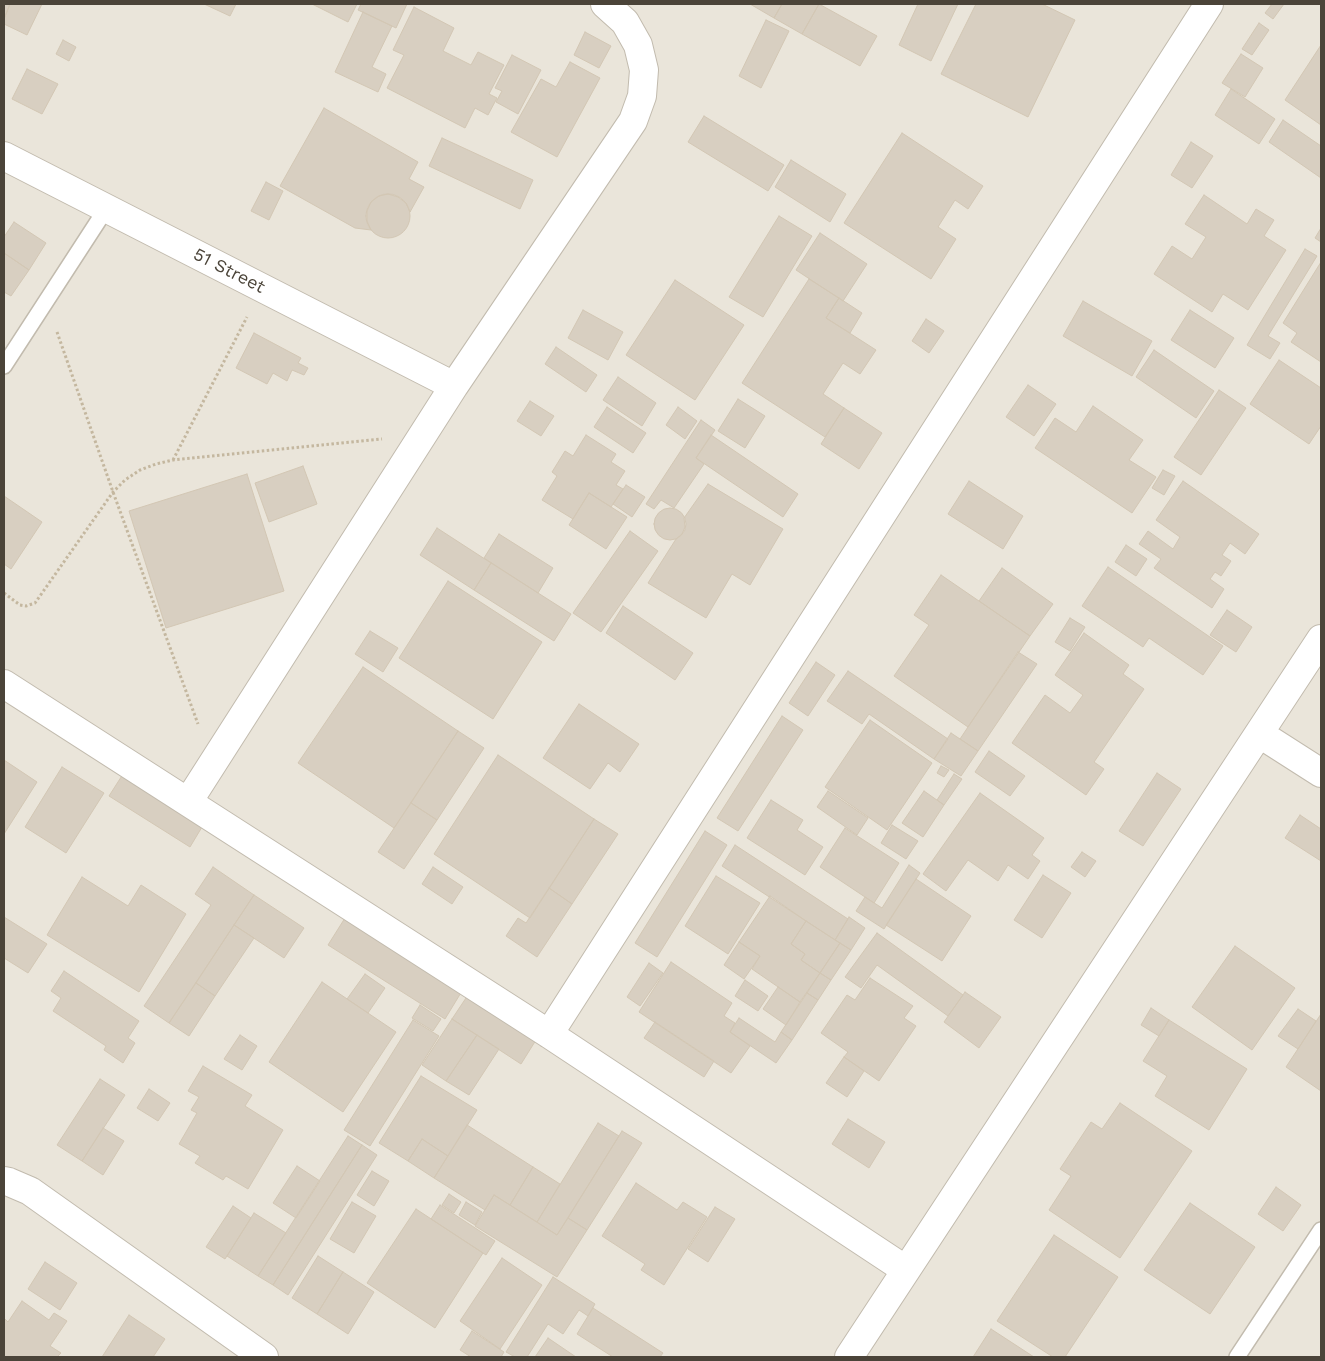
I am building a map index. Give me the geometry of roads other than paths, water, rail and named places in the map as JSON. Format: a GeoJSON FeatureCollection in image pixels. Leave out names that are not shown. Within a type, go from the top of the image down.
{"type":"FeatureCollection","features":[{"type":"Feature","properties":{"kind":"street"},"geometry":{"type":"LineString","coordinates":[[188,802],[454,386],[633,121],[642,96],[644,70],[638,45],[625,22],[605,4]]}},
{"type":"Feature","properties":{"kind":"street"},"geometry":{"type":"LineString","coordinates":[[549,1034],[1209,4]]}},
{"type":"Feature","properties":{"kind":"street","name":"51 Street"},"geometry":{"type":"LineString","coordinates":[[4,156],[454,386]]}},
{"type":"Feature","properties":{"kind":"street"},"geometry":{"type":"LineString","coordinates":[[850,1357],[1321,639]]}},
{"type":"Feature","properties":{"kind":"street"},"geometry":{"type":"LineString","coordinates":[[4,684],[549,1034],[906,1270]]}},
{"type":"Feature","properties":{"kind":"street"},"geometry":{"type":"LineString","coordinates":[[1260,734],[1321,774]]}},
{"type":"Feature","properties":{"kind":"street"},"geometry":{"type":"LineString","coordinates":[[4,1181],[30,1191],[264,1357]]}},
{"type":"Feature","properties":{"kind":"lane"},"geometry":{"type":"LineString","coordinates":[[6,359],[106,209]]}},
{"type":"Feature","properties":{"kind":"lane"},"geometry":{"type":"LineString","coordinates":[[1237,1357],[1321,1230]]}}]}
